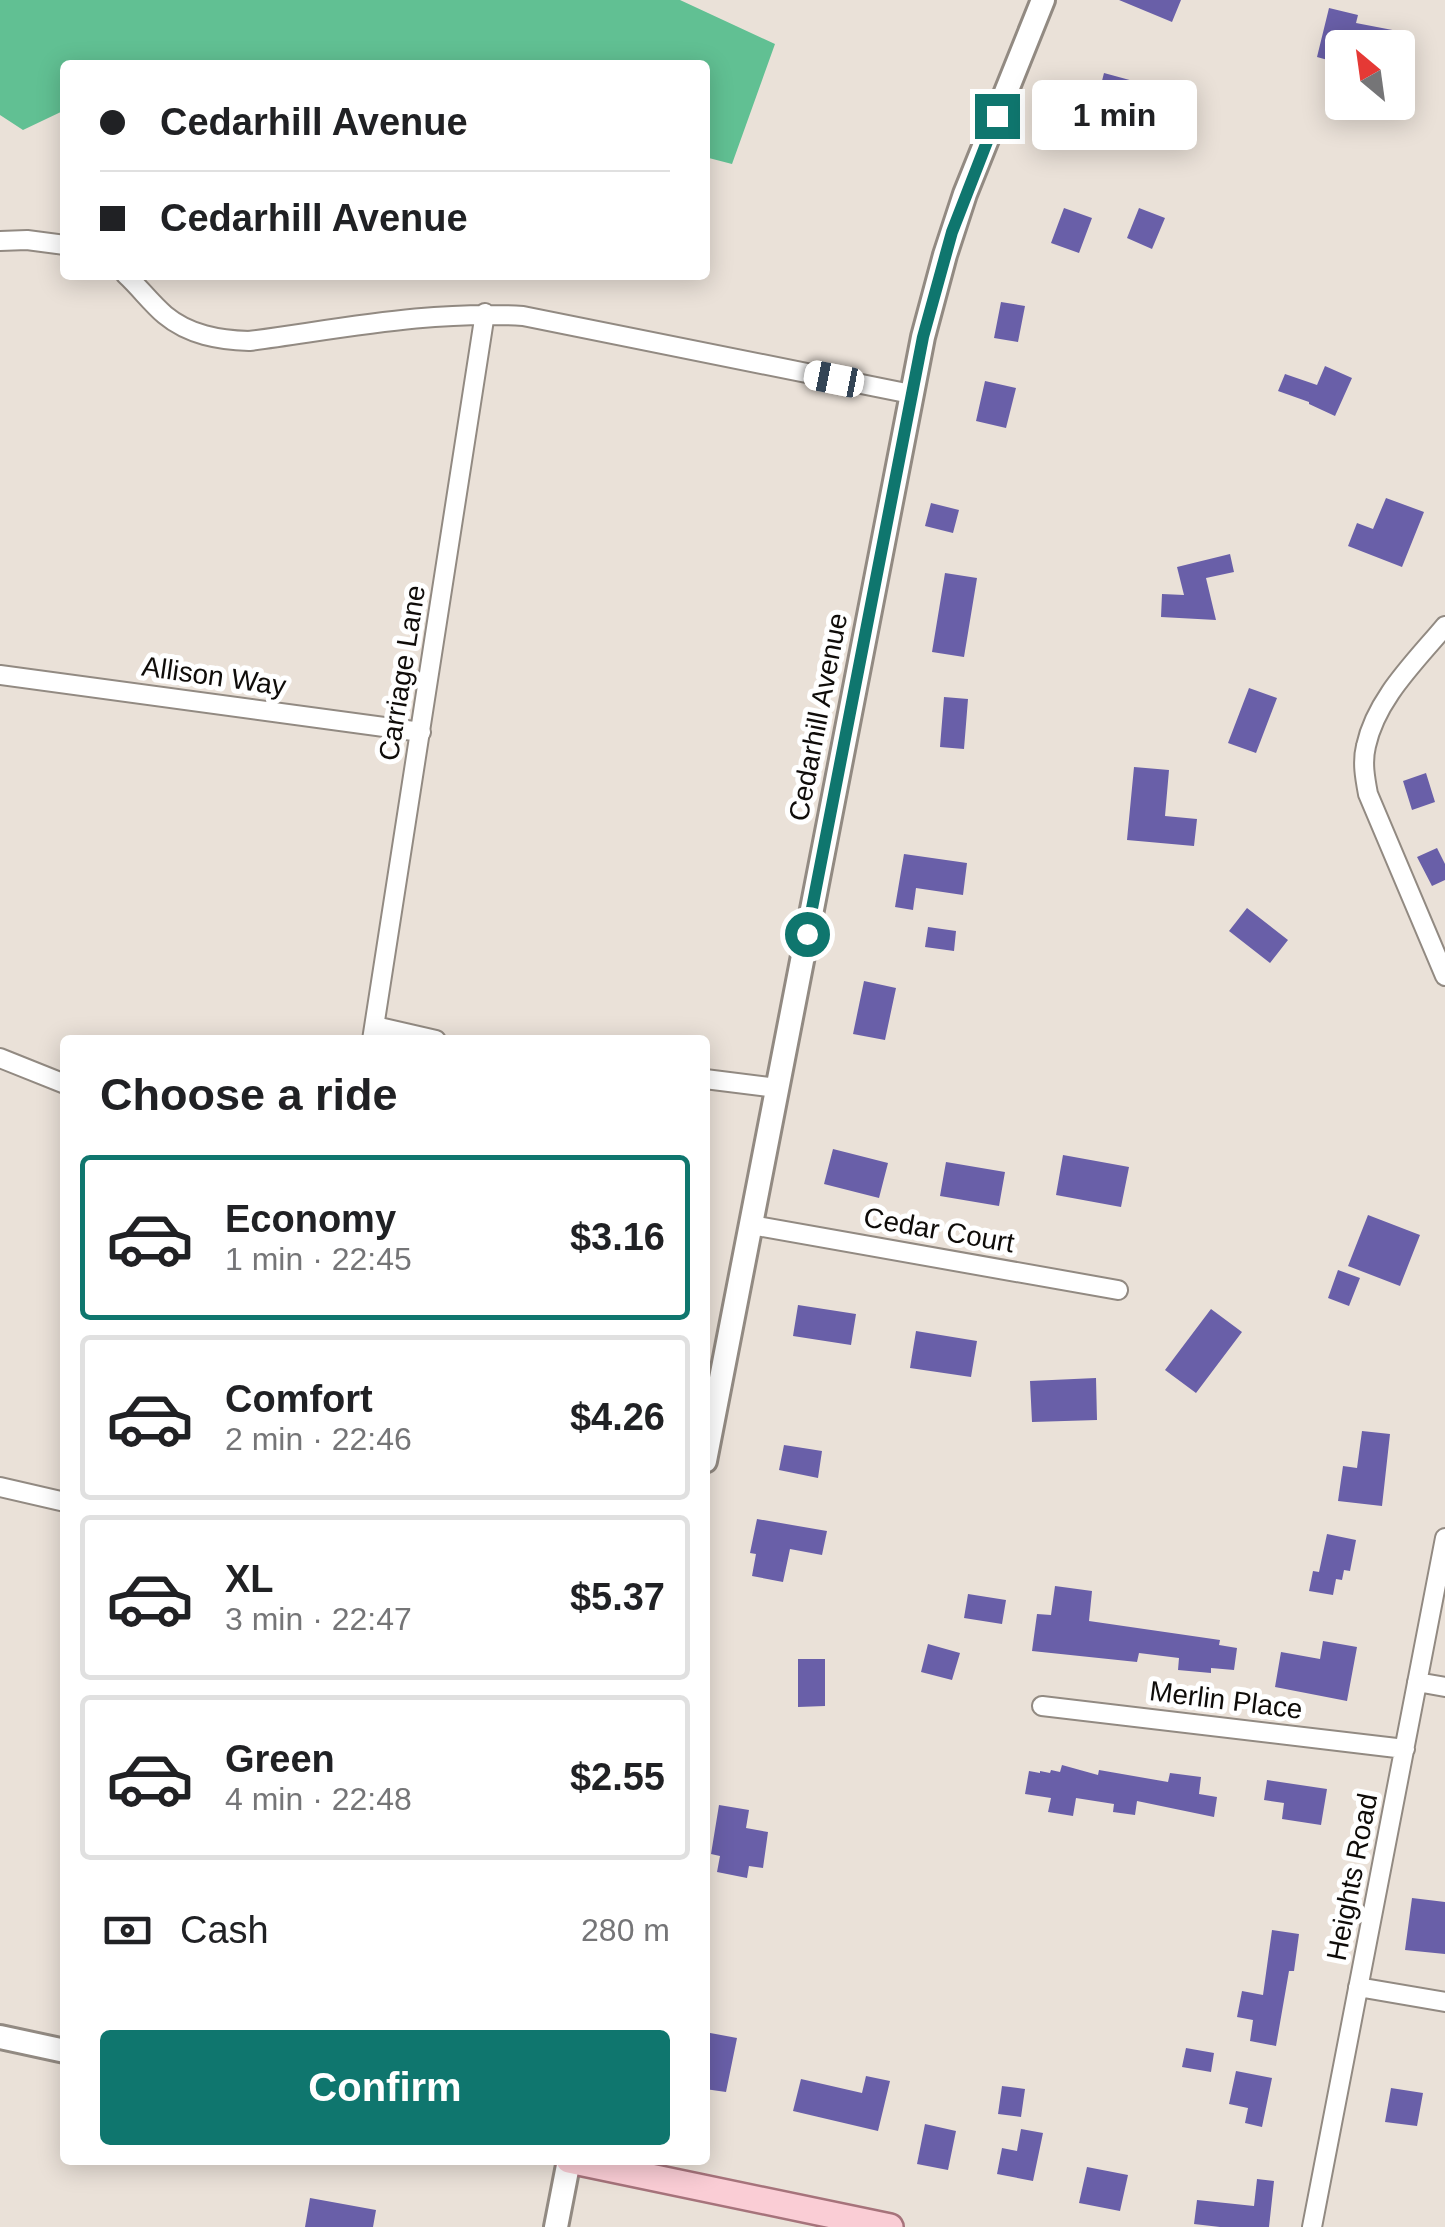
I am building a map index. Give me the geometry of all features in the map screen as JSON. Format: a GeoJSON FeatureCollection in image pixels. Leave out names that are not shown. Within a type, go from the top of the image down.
{"type":"FeatureCollection","features":[{"type":"Feature","properties":{"kind":"main road"},"geometry":{"type":"LineString","coordinates":[[594,2165],[890,2227]]}},
{"type":"Feature","properties":{"kind":"street","name":"Cedarhill Avenue"},"geometry":{"type":"LineString","coordinates":[[710,1435],[927,321],[955,225],[1043,0]]}},
{"type":"Feature","properties":{"kind":"street"},"geometry":{"type":"LineString","coordinates":[[0,241],[60,243]]}},
{"type":"Feature","properties":{"kind":"street"},"geometry":{"type":"LineString","coordinates":[[131,280],[164,315],[200,334],[225,340],[249,342],[446,315],[523,316],[911,394]]}},
{"type":"Feature","properties":{"kind":"street","name":"Carriage Lane"},"geometry":{"type":"LineString","coordinates":[[373,1033],[485,314]]}},
{"type":"Feature","properties":{"kind":"street"},"geometry":{"type":"LineString","coordinates":[[1445,626],[1380,710],[1365,748],[1364,771],[1368,794],[1445,976]]}},
{"type":"Feature","properties":{"kind":"street","name":"Allison Way"},"geometry":{"type":"LineString","coordinates":[[0,675],[421,732]]}},
{"type":"Feature","properties":{"kind":"street"},"geometry":{"type":"LineString","coordinates":[[0,1058],[60,1082]]}},
{"type":"Feature","properties":{"kind":"street"},"geometry":{"type":"LineString","coordinates":[[710,1080],[777,1088]]}},
{"type":"Feature","properties":{"kind":"street","name":"Cedar Court"},"geometry":{"type":"LineString","coordinates":[[751,1225],[1118,1290]]}},
{"type":"Feature","properties":{"kind":"street"},"geometry":{"type":"LineString","coordinates":[[0,1487],[60,1501]]}},
{"type":"Feature","properties":{"kind":"street","name":"Heights Road"},"geometry":{"type":"LineString","coordinates":[[1312,2227],[1445,1538]]}},
{"type":"Feature","properties":{"kind":"street"},"geometry":{"type":"LineString","coordinates":[[1417,1682],[1445,1687]]}},
{"type":"Feature","properties":{"kind":"street","name":"Merlin Place"},"geometry":{"type":"LineString","coordinates":[[1042,1706],[1405,1749]]}},
{"type":"Feature","properties":{"kind":"street"},"geometry":{"type":"LineString","coordinates":[[1358,1987],[1445,2002]]}},
{"type":"Feature","properties":{"kind":"street"},"geometry":{"type":"LineString","coordinates":[[0,2037],[60,2049]]}},
{"type":"Feature","properties":{"kind":"street"},"geometry":{"type":"LineString","coordinates":[[556,2227],[569,2165]]}},
{"type":"Feature","properties":{"kind":"green space"},"geometry":{"type":"Polygon","coordinates":[[[0,0],[680,0],[775,44],[732,164],[710,158],[710,60],[60,60],[60,112],[23,130],[0,115],[0,0]]]}},
{"type":"Feature","properties":{"kind":"building"},"geometry":{"type":"Polygon","coordinates":[[[1119,0],[1181,0],[1172,22],[1119,0]]]}},
{"type":"Feature","properties":{"kind":"building"},"geometry":{"type":"Polygon","coordinates":[[[1329,8],[1358,15],[1356,23],[1392,30],[1325,30],[1325,59],[1317,57],[1329,8]]]}},
{"type":"Feature","properties":{"kind":"building"},"geometry":{"type":"Polygon","coordinates":[[[1104,73],[1137,82],[1128,114],[1118,111],[1112,132],[1104,129],[1099,147],[1077,141],[1084,117],[1092,120],[1104,73]]]}},
{"type":"Feature","properties":{"kind":"building"},"geometry":{"type":"Polygon","coordinates":[[[1064,208],[1092,218],[1079,253],[1051,243],[1064,208]]]}},
{"type":"Feature","properties":{"kind":"building"},"geometry":{"type":"Polygon","coordinates":[[[1139,208],[1165,218],[1152,249],[1127,238],[1139,208]]]}},
{"type":"Feature","properties":{"kind":"building"},"geometry":{"type":"Polygon","coordinates":[[[1001,302],[1025,306],[1018,342],[994,338],[1001,302]]]}},
{"type":"Feature","properties":{"kind":"building"},"geometry":{"type":"Polygon","coordinates":[[[1325,366],[1352,378],[1335,416],[1278,391],[1285,374],[1317,385],[1325,366]]]}},
{"type":"Feature","properties":{"kind":"building"},"geometry":{"type":"Polygon","coordinates":[[[985,381],[1016,388],[1006,428],[976,421],[985,381]]]}},
{"type":"Feature","properties":{"kind":"building"},"geometry":{"type":"Polygon","coordinates":[[[1386,498],[1424,512],[1402,567],[1348,546],[1357,523],[1373,529],[1386,498]]]}},
{"type":"Feature","properties":{"kind":"building"},"geometry":{"type":"Polygon","coordinates":[[[931,503],[959,510],[953,533],[925,526],[931,503]]]}},
{"type":"Feature","properties":{"kind":"building"},"geometry":{"type":"Polygon","coordinates":[[[1230,554],[1234,572],[1206,578],[1216,620],[1161,617],[1162,594],[1184,595],[1177,567],[1230,554]]]}},
{"type":"Feature","properties":{"kind":"building"},"geometry":{"type":"Polygon","coordinates":[[[945,573],[977,578],[964,657],[932,652],[945,573]]]}},
{"type":"Feature","properties":{"kind":"building"},"geometry":{"type":"Polygon","coordinates":[[[1249,688],[1277,698],[1256,753],[1228,743],[1249,688]]]}},
{"type":"Feature","properties":{"kind":"building"},"geometry":{"type":"Polygon","coordinates":[[[944,697],[968,699],[964,749],[940,747],[944,697]]]}},
{"type":"Feature","properties":{"kind":"building"},"geometry":{"type":"Polygon","coordinates":[[[1134,767],[1169,770],[1165,816],[1197,819],[1194,846],[1127,840],[1134,767]]]}},
{"type":"Feature","properties":{"kind":"building"},"geometry":{"type":"Polygon","coordinates":[[[1426,773],[1435,802],[1412,810],[1403,781],[1426,773]]]}},
{"type":"Feature","properties":{"kind":"building"},"geometry":{"type":"Polygon","coordinates":[[[1437,848],[1445,864],[1445,880],[1432,886],[1417,857],[1437,848]]]}},
{"type":"Feature","properties":{"kind":"building"},"geometry":{"type":"Polygon","coordinates":[[[904,854],[967,863],[963,895],[916,888],[913,910],[895,907],[904,854]]]}},
{"type":"Feature","properties":{"kind":"building"},"geometry":{"type":"Polygon","coordinates":[[[1247,908],[1288,940],[1270,963],[1229,931],[1247,908]]]}},
{"type":"Feature","properties":{"kind":"building"},"geometry":{"type":"Polygon","coordinates":[[[928,927],[956,931],[954,951],[925,947],[928,927]]]}},
{"type":"Feature","properties":{"kind":"building"},"geometry":{"type":"Polygon","coordinates":[[[864,981],[896,988],[885,1040],[853,1034],[864,981]]]}},
{"type":"Feature","properties":{"kind":"building"},"geometry":{"type":"Polygon","coordinates":[[[833,1149],[888,1163],[879,1198],[824,1184],[833,1149]]]}},
{"type":"Feature","properties":{"kind":"building"},"geometry":{"type":"Polygon","coordinates":[[[1063,1155],[1129,1167],[1121,1207],[1056,1195],[1063,1155]]]}},
{"type":"Feature","properties":{"kind":"building"},"geometry":{"type":"Polygon","coordinates":[[[946,1162],[1005,1172],[999,1206],[940,1196],[946,1162]]]}},
{"type":"Feature","properties":{"kind":"building"},"geometry":{"type":"Polygon","coordinates":[[[1368,1215],[1420,1235],[1400,1286],[1348,1266],[1368,1215]]]}},
{"type":"Feature","properties":{"kind":"building"},"geometry":{"type":"Polygon","coordinates":[[[1338,1270],[1360,1278],[1349,1306],[1328,1298],[1338,1270]]]}},
{"type":"Feature","properties":{"kind":"building"},"geometry":{"type":"Polygon","coordinates":[[[798,1305],[856,1314],[851,1345],[793,1336],[798,1305]]]}},
{"type":"Feature","properties":{"kind":"building"},"geometry":{"type":"Polygon","coordinates":[[[1211,1309],[1242,1332],[1196,1393],[1165,1370],[1211,1309]]]}},
{"type":"Feature","properties":{"kind":"building"},"geometry":{"type":"Polygon","coordinates":[[[916,1331],[977,1341],[971,1377],[910,1368],[916,1331]]]}},
{"type":"Feature","properties":{"kind":"building"},"geometry":{"type":"Polygon","coordinates":[[[1096,1378],[1097,1420],[1032,1422],[1030,1381],[1096,1378]]]}},
{"type":"Feature","properties":{"kind":"building"},"geometry":{"type":"Polygon","coordinates":[[[1362,1431],[1390,1434],[1382,1506],[1338,1501],[1343,1466],[1357,1468],[1362,1431]]]}},
{"type":"Feature","properties":{"kind":"building"},"geometry":{"type":"Polygon","coordinates":[[[784,1445],[822,1451],[818,1478],[779,1470],[784,1445]]]}},
{"type":"Feature","properties":{"kind":"building"},"geometry":{"type":"Polygon","coordinates":[[[757,1519],[827,1531],[822,1555],[790,1549],[783,1582],[752,1576],[756,1554],[750,1553],[757,1519]]]}},
{"type":"Feature","properties":{"kind":"building"},"geometry":{"type":"Polygon","coordinates":[[[1327,1534],[1356,1540],[1350,1571],[1344,1570],[1342,1580],[1336,1579],[1333,1595],[1309,1591],[1313,1571],[1319,1572],[1327,1534]]]}},
{"type":"Feature","properties":{"kind":"building"},"geometry":{"type":"Polygon","coordinates":[[[1055,1586],[1092,1591],[1089,1621],[1220,1640],[1219,1645],[1237,1648],[1234,1670],[1178,1670],[1179,1658],[1139,1653],[1137,1662],[1032,1651],[1037,1614],[1051,1615],[1055,1586]]]}},
{"type":"Feature","properties":{"kind":"building"},"geometry":{"type":"Polygon","coordinates":[[[968,1594],[1006,1600],[1002,1624],[964,1618],[968,1594]]]}},
{"type":"Feature","properties":{"kind":"building"},"geometry":{"type":"Polygon","coordinates":[[[1323,1641],[1357,1647],[1347,1701],[1275,1687],[1281,1652],[1320,1659],[1323,1641]]]}},
{"type":"Feature","properties":{"kind":"building"},"geometry":{"type":"Polygon","coordinates":[[[928,1644],[960,1653],[952,1680],[921,1672],[928,1644]]]}},
{"type":"Feature","properties":{"kind":"building"},"geometry":{"type":"Polygon","coordinates":[[[798,1659],[825,1659],[825,1706],[798,1707],[798,1659]]]}},
{"type":"Feature","properties":{"kind":"building"},"geometry":{"type":"Polygon","coordinates":[[[1062,1765],[1098,1775],[1099,1770],[1168,1782],[1170,1773],[1201,1777],[1199,1794],[1217,1797],[1214,1817],[1137,1801],[1135,1815],[1113,1812],[1114,1804],[1076,1798],[1073,1816],[1048,1812],[1051,1798],[1025,1794],[1029,1771],[1060,1772],[1062,1765]]]}},
{"type":"Feature","properties":{"kind":"building"},"geometry":{"type":"Polygon","coordinates":[[[1267,1780],[1327,1789],[1321,1825],[1282,1819],[1284,1803],[1264,1800],[1267,1780]]]}},
{"type":"Feature","properties":{"kind":"building"},"geometry":{"type":"Polygon","coordinates":[[[719,1805],[749,1810],[746,1828],[768,1832],[763,1868],[749,1866],[747,1878],[717,1872],[720,1856],[711,1854],[719,1805]]]}},
{"type":"Feature","properties":{"kind":"building"},"geometry":{"type":"Polygon","coordinates":[[[1412,1898],[1445,1902],[1445,1954],[1405,1950],[1412,1898]]]}},
{"type":"Feature","properties":{"kind":"building"},"geometry":{"type":"Polygon","coordinates":[[[1272,1930],[1299,1934],[1276,2046],[1250,2041],[1253,2020],[1237,2017],[1242,1991],[1263,1995],[1272,1930]]]}},
{"type":"Feature","properties":{"kind":"building"},"geometry":{"type":"Polygon","coordinates":[[[710,2033],[737,2038],[726,2092],[710,2090],[710,2033]]]}},
{"type":"Feature","properties":{"kind":"building"},"geometry":{"type":"Polygon","coordinates":[[[1186,2048],[1214,2053],[1211,2072],[1182,2067],[1186,2048]]]}},
{"type":"Feature","properties":{"kind":"building"},"geometry":{"type":"Polygon","coordinates":[[[1236,2071],[1272,2078],[1262,2127],[1245,2123],[1248,2108],[1229,2104],[1236,2071]]]}},
{"type":"Feature","properties":{"kind":"building"},"geometry":{"type":"Polygon","coordinates":[[[866,2076],[890,2081],[878,2131],[793,2111],[801,2079],[862,2093],[866,2076]]]}},
{"type":"Feature","properties":{"kind":"building"},"geometry":{"type":"Polygon","coordinates":[[[1002,2086],[1025,2089],[1021,2117],[998,2114],[1002,2086]]]}},
{"type":"Feature","properties":{"kind":"building"},"geometry":{"type":"Polygon","coordinates":[[[1391,2088],[1423,2093],[1417,2126],[1385,2122],[1391,2088]]]}},
{"type":"Feature","properties":{"kind":"building"},"geometry":{"type":"Polygon","coordinates":[[[925,2124],[956,2131],[948,2170],[917,2164],[925,2124]]]}},
{"type":"Feature","properties":{"kind":"building"},"geometry":{"type":"Polygon","coordinates":[[[1021,2129],[1043,2133],[1033,2181],[997,2174],[1002,2148],[1017,2151],[1021,2129]]]}},
{"type":"Feature","properties":{"kind":"building"},"geometry":{"type":"Polygon","coordinates":[[[1087,2167],[1128,2175],[1120,2211],[1079,2203],[1087,2167]]]}},
{"type":"Feature","properties":{"kind":"building"},"geometry":{"type":"Polygon","coordinates":[[[1257,2179],[1274,2181],[1269,2227],[1194,2224],[1197,2200],[1254,2206],[1257,2179]]]}},
{"type":"Feature","properties":{"kind":"building"},"geometry":{"type":"Polygon","coordinates":[[[310,2198],[376,2210],[373,2227],[305,2227],[310,2198]]]}},
{"type":"Feature","properties":{"kind":"route"},"geometry":{"type":"LineString","coordinates":[[807,934],[923,337],[952,232],[997,116]]}}]}
